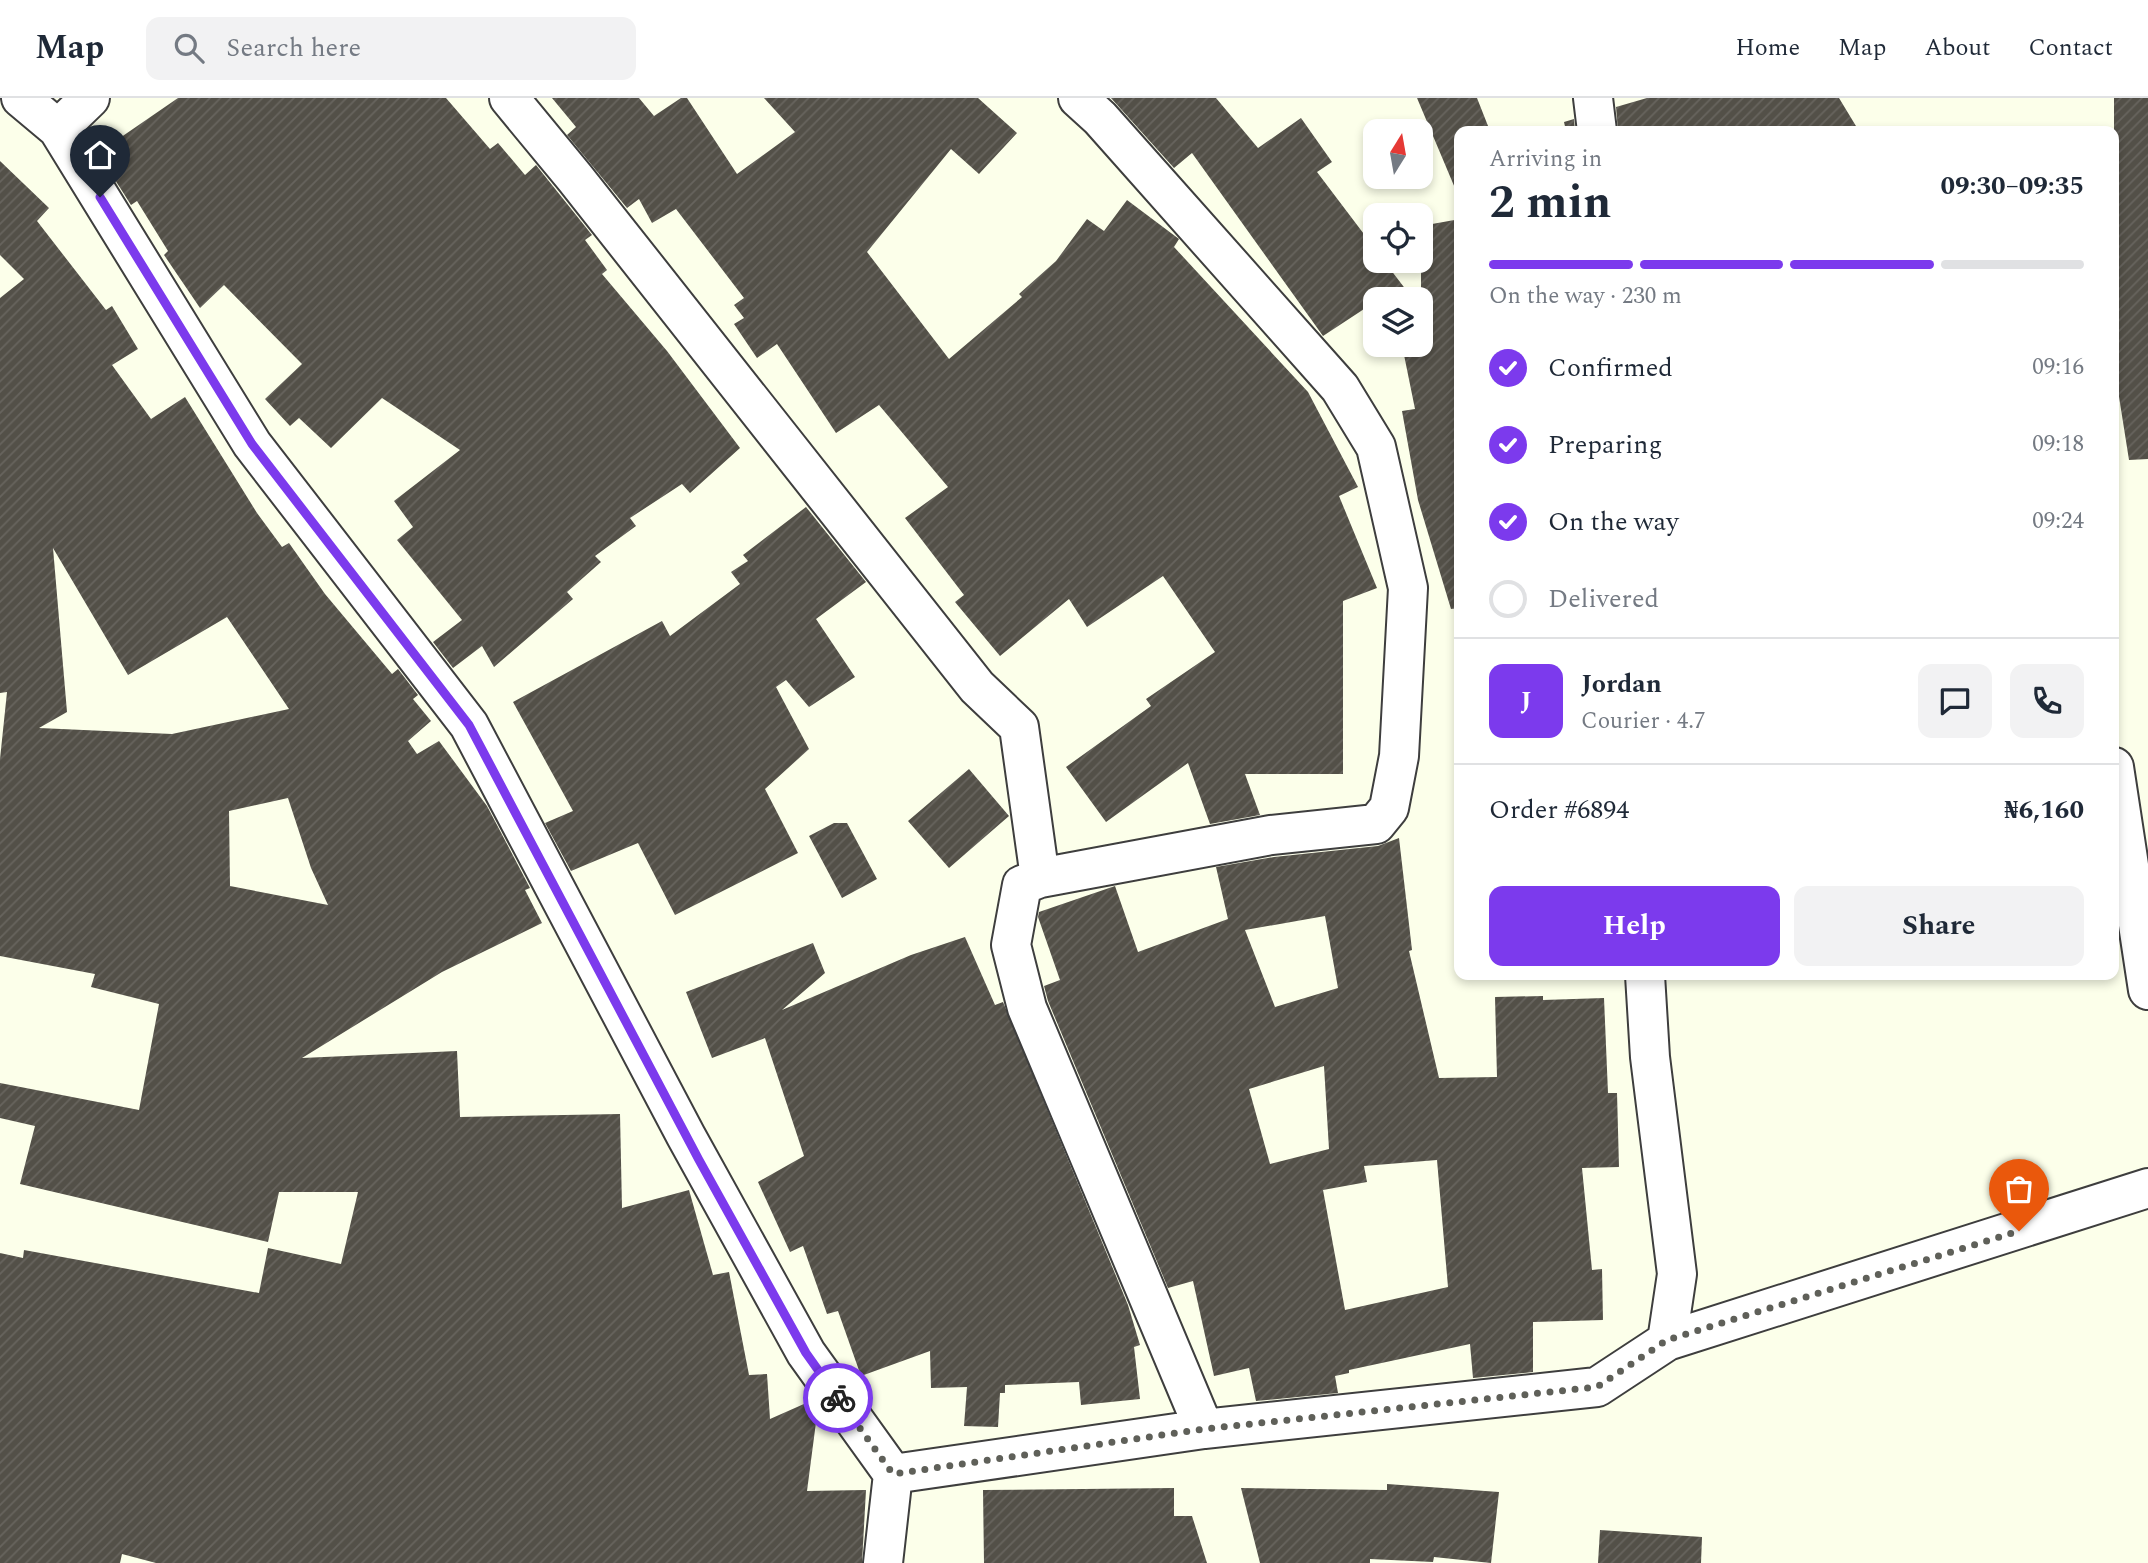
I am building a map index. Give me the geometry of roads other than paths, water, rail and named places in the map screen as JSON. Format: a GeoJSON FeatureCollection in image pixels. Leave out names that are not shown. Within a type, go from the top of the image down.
{"type":"FeatureCollection","features":[{"type":"Feature","properties":{"kind":"street"},"geometry":{"type":"LineString","coordinates":[[21,98],[58,129],[252,444],[469,725],[686,1136],[806,1353],[893,1474],[883,1563]]}},
{"type":"Feature","properties":{"kind":"street"},"geometry":{"type":"LineString","coordinates":[[58,129],[90,98]]}},
{"type":"Feature","properties":{"kind":"street"},"geometry":{"type":"LineString","coordinates":[[509,98],[576,178],[977,687],[1019,727],[1040,878]]}},
{"type":"Feature","properties":{"kind":"street"},"geometry":{"type":"LineString","coordinates":[[1078,98],[1100,118],[1340,388],[1376,447],[1408,588],[1399,756],[1390,808],[1376,824],[1271,835],[1040,878],[1022,885],[1011,945],[1027,1009],[1204,1429]]}},
{"type":"Feature","properties":{"kind":"street"},"geometry":{"type":"LineString","coordinates":[[2119,800],[2148,990]]}},
{"type":"Feature","properties":{"kind":"street"},"geometry":{"type":"LineString","coordinates":[[1645,980],[1650,1057],[1678,1274],[1667,1340]]}},
{"type":"Feature","properties":{"kind":"street"},"geometry":{"type":"LineString","coordinates":[[893,1474],[1204,1429],[1597,1387],[1667,1340],[2148,1188]]}}]}
